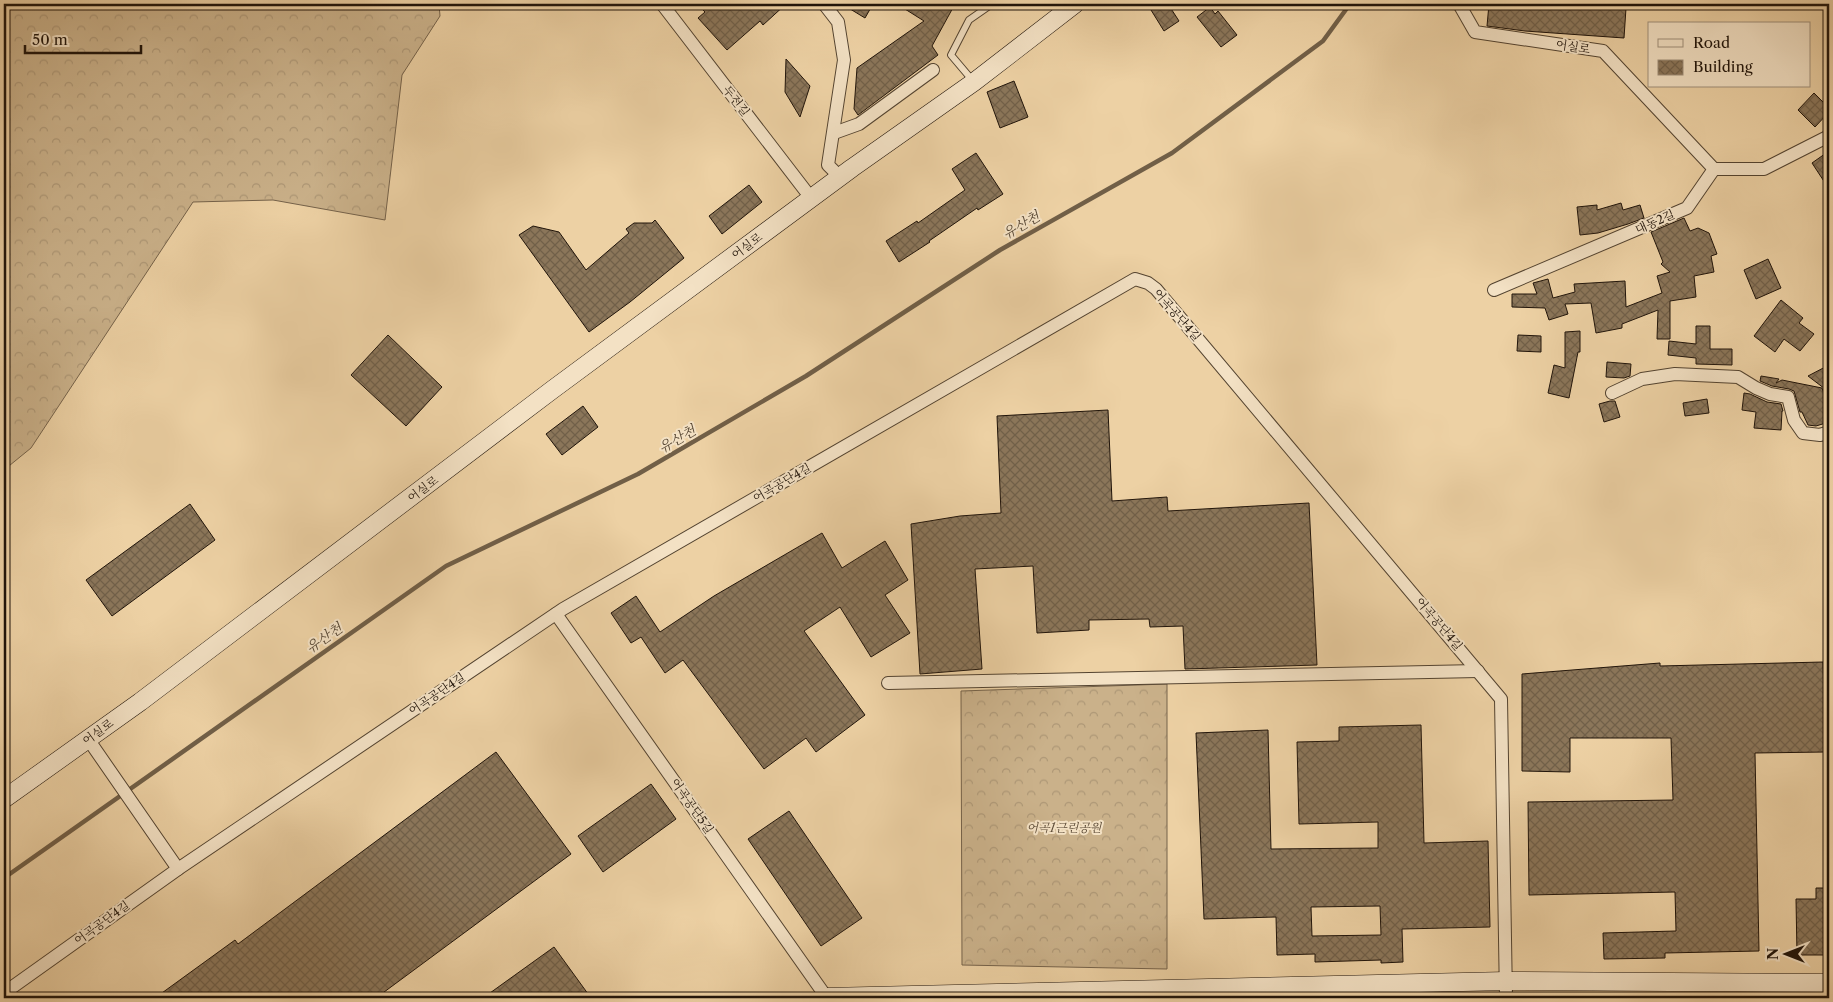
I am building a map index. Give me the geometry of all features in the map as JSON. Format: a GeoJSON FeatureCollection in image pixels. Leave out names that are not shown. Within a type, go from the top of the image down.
{"type":"FeatureCollection","features":[{"type":"Feature","properties":{"kind":"main road","name":"어실로"},"geometry":{"type":"LineString","coordinates":[[4,799],[148,696],[552,390],[811,198],[974,82],[1075,4]]}},
{"type":"Feature","properties":{"kind":"main road"},"geometry":{"type":"LineString","coordinates":[[826,998],[1506,990],[1829,983]]}},
{"type":"Feature","properties":{"kind":"street","name":"두전길"},"geometry":{"type":"LineString","coordinates":[[662,4],[811,198]]}},
{"type":"Feature","properties":{"kind":"street"},"geometry":{"type":"LineString","coordinates":[[824,4],[838,22],[844,60],[828,164],[840,177]]}},
{"type":"Feature","properties":{"kind":"street","name":"어실로"},"geometry":{"type":"LineString","coordinates":[[1459,4],[1475,32],[1603,51],[1714,169]]}},
{"type":"Feature","properties":{"kind":"street"},"geometry":{"type":"LineString","coordinates":[[834,133],[859,124],[933,70]]}},
{"type":"Feature","properties":{"kind":"street"},"geometry":{"type":"LineString","coordinates":[[1714,169],[1764,169],[1829,136]]}},
{"type":"Feature","properties":{"kind":"street","name":"대동2길"},"geometry":{"type":"LineString","coordinates":[[1494,290],[1687,208],[1714,169]]}},
{"type":"Feature","properties":{"kind":"street","name":"어곡공단4길"},"geometry":{"type":"LineString","coordinates":[[4,993],[178,869],[556,614],[1135,279],[1156,288],[1501,699],[1506,990]]}},
{"type":"Feature","properties":{"kind":"street"},"geometry":{"type":"LineString","coordinates":[[1612,393],[1642,379],[1675,374],[1738,377],[1770,394],[1788,397],[1794,420],[1803,432],[1820,435],[1829,432]]}},
{"type":"Feature","properties":{"kind":"street","name":"어곡공단5길"},"geometry":{"type":"LineString","coordinates":[[556,614],[826,998]]}},
{"type":"Feature","properties":{"kind":"street","name":"어곡공단4길"},"geometry":{"type":"LineString","coordinates":[[888,683],[1478,671]]}},
{"type":"Feature","properties":{"kind":"street"},"geometry":{"type":"LineString","coordinates":[[88,739],[178,869]]}},
{"type":"Feature","properties":{"kind":"lane"},"geometry":{"type":"LineString","coordinates":[[974,82],[952,55],[969,20],[992,4]]}},
{"type":"Feature","properties":{"kind":"green space"},"geometry":{"type":"Polygon","coordinates":[[[4,4],[439,4],[440,16],[402,75],[385,220],[273,200],[193,202],[31,448],[4,470],[4,4]]]}},
{"type":"Feature","properties":{"kind":"green space","name":"어곡1근린공원"},"geometry":{"type":"Polygon","coordinates":[[[1167,684],[1167,969],[962,965],[961,691],[1167,684]]]}},
{"type":"Feature","properties":{"kind":"building"},"geometry":{"type":"Polygon","coordinates":[[[697,4],[786,4],[763,25],[760,21],[727,50],[698,18],[705,12],[697,4]]]}},
{"type":"Feature","properties":{"kind":"building"},"geometry":{"type":"Polygon","coordinates":[[[842,4],[873,4],[865,18],[842,4]]]}},
{"type":"Feature","properties":{"kind":"building"},"geometry":{"type":"Polygon","coordinates":[[[897,4],[955,4],[932,46],[938,55],[858,115],[854,109],[857,68],[924,21],[897,4]]]}},
{"type":"Feature","properties":{"kind":"building"},"geometry":{"type":"Polygon","coordinates":[[[1162,4],[1168,4],[1179,21],[1164,31],[1151,10],[1162,4]]]}},
{"type":"Feature","properties":{"kind":"building"},"geometry":{"type":"Polygon","coordinates":[[[1489,4],[1626,8],[1624,38],[1525,31],[1487,26],[1489,4]]]}},
{"type":"Feature","properties":{"kind":"building"},"geometry":{"type":"Polygon","coordinates":[[[1210,7],[1215,14],[1218,11],[1237,35],[1221,47],[1197,17],[1210,7]]]}},
{"type":"Feature","properties":{"kind":"building"},"geometry":{"type":"Polygon","coordinates":[[[786,59],[810,86],[800,117],[785,92],[786,59]]]}},
{"type":"Feature","properties":{"kind":"building"},"geometry":{"type":"Polygon","coordinates":[[[1014,81],[1028,117],[1000,128],[987,92],[1014,81]]]}},
{"type":"Feature","properties":{"kind":"building"},"geometry":{"type":"Polygon","coordinates":[[[1814,93],[1829,108],[1829,112],[1815,127],[1798,110],[1814,93]]]}},
{"type":"Feature","properties":{"kind":"building"},"geometry":{"type":"Polygon","coordinates":[[[1829,151],[1829,189],[1812,163],[1829,151]]]}},
{"type":"Feature","properties":{"kind":"building"},"geometry":{"type":"Polygon","coordinates":[[[976,153],[1003,194],[978,210],[977,208],[899,262],[886,241],[917,221],[918,223],[965,190],[952,169],[976,153]]]}},
{"type":"Feature","properties":{"kind":"building"},"geometry":{"type":"Polygon","coordinates":[[[749,185],[762,202],[722,234],[709,216],[749,185]]]}},
{"type":"Feature","properties":{"kind":"building"},"geometry":{"type":"Polygon","coordinates":[[[1621,203],[1623,210],[1640,205],[1644,218],[1598,233],[1580,235],[1577,207],[1597,205],[1597,210],[1621,203]]]}},
{"type":"Feature","properties":{"kind":"building"},"geometry":{"type":"Polygon","coordinates":[[[1684,218],[1690,231],[1698,228],[1709,233],[1717,254],[1711,256],[1714,272],[1694,276],[1696,297],[1670,301],[1670,339],[1657,339],[1658,310],[1622,324],[1622,328],[1596,333],[1591,303],[1565,304],[1568,314],[1549,320],[1545,308],[1512,307],[1512,294],[1537,294],[1533,283],[1548,279],[1553,298],[1575,292],[1574,284],[1625,281],[1626,307],[1662,293],[1657,276],[1670,272],[1661,264],[1663,262],[1651,232],[1684,218]]]}},
{"type":"Feature","properties":{"kind":"building"},"geometry":{"type":"Polygon","coordinates":[[[655,220],[684,258],[630,302],[589,332],[519,235],[533,226],[559,232],[586,270],[629,233],[626,229],[634,223],[652,223],[655,220]]]}},
{"type":"Feature","properties":{"kind":"building"},"geometry":{"type":"Polygon","coordinates":[[[1768,259],[1781,288],[1756,299],[1744,270],[1768,259]]]}},
{"type":"Feature","properties":{"kind":"building"},"geometry":{"type":"Polygon","coordinates":[[[1781,300],[1803,318],[1799,323],[1814,334],[1800,351],[1784,339],[1775,352],[1754,336],[1781,300]]]}},
{"type":"Feature","properties":{"kind":"building"},"geometry":{"type":"Polygon","coordinates":[[[1696,326],[1710,326],[1710,349],[1732,349],[1732,365],[1696,364],[1696,358],[1668,355],[1669,341],[1696,344],[1696,326]]]}},
{"type":"Feature","properties":{"kind":"building"},"geometry":{"type":"Polygon","coordinates":[[[1580,331],[1580,352],[1578,352],[1569,398],[1548,393],[1554,365],[1565,368],[1565,332],[1580,331]]]}},
{"type":"Feature","properties":{"kind":"building"},"geometry":{"type":"Polygon","coordinates":[[[388,335],[442,387],[406,426],[351,375],[388,335]]]}},
{"type":"Feature","properties":{"kind":"building"},"geometry":{"type":"Polygon","coordinates":[[[1518,335],[1541,336],[1541,352],[1517,351],[1518,335]]]}},
{"type":"Feature","properties":{"kind":"building"},"geometry":{"type":"Polygon","coordinates":[[[1607,362],[1631,364],[1630,376],[1624,378],[1606,377],[1607,362]]]}},
{"type":"Feature","properties":{"kind":"building"},"geometry":{"type":"Polygon","coordinates":[[[1829,365],[1829,392],[1808,376],[1829,365]]]}},
{"type":"Feature","properties":{"kind":"building"},"geometry":{"type":"Polygon","coordinates":[[[1761,376],[1779,379],[1776,383],[1782,380],[1822,388],[1829,408],[1829,422],[1816,426],[1808,425],[1802,412],[1800,412],[1794,391],[1760,381],[1761,376]]]}},
{"type":"Feature","properties":{"kind":"building"},"geometry":{"type":"Polygon","coordinates":[[[1744,393],[1767,402],[1781,404],[1783,411],[1781,430],[1754,428],[1756,412],[1742,410],[1744,393]]]}},
{"type":"Feature","properties":{"kind":"building"},"geometry":{"type":"Polygon","coordinates":[[[1707,399],[1709,413],[1685,416],[1683,403],[1707,399]]]}},
{"type":"Feature","properties":{"kind":"building"},"geometry":{"type":"Polygon","coordinates":[[[1615,401],[1620,417],[1604,422],[1599,404],[1615,401]]]}},
{"type":"Feature","properties":{"kind":"building"},"geometry":{"type":"Polygon","coordinates":[[[583,406],[598,427],[562,455],[546,434],[583,406]]]}},
{"type":"Feature","properties":{"kind":"building"},"geometry":{"type":"Polygon","coordinates":[[[1108,410],[1112,501],[1167,497],[1168,511],[1309,503],[1317,665],[1185,669],[1183,626],[1150,627],[1149,619],[1089,620],[1089,630],[1037,633],[1033,566],[975,569],[982,669],[920,674],[911,524],[960,516],[1001,513],[997,416],[1108,410]]]}},
{"type":"Feature","properties":{"kind":"building"},"geometry":{"type":"Polygon","coordinates":[[[190,504],[215,540],[112,616],[86,580],[190,504]]]}},
{"type":"Feature","properties":{"kind":"building"},"geometry":{"type":"Polygon","coordinates":[[[822,533],[842,568],[885,541],[908,580],[885,595],[910,633],[871,657],[840,607],[804,631],[865,715],[816,752],[806,738],[764,769],[683,660],[665,673],[641,637],[631,643],[611,613],[636,596],[660,632],[714,596],[822,533]]]}},
{"type":"Feature","properties":{"kind":"building"},"geometry":{"type":"Polygon","coordinates":[[[1823,662],[1826,752],[1755,753],[1759,951],[1665,953],[1665,958],[1604,959],[1603,933],[1676,931],[1675,892],[1529,895],[1528,802],[1673,800],[1671,738],[1570,738],[1570,772],[1522,771],[1522,674],[1660,663],[1660,666],[1823,662]]]}},
{"type":"Feature","properties":{"kind":"building"},"geometry":{"type":"Polygon","coordinates":[[[1421,725],[1424,843],[1488,841],[1490,927],[1402,929],[1403,962],[1381,963],[1381,960],[1315,962],[1315,954],[1277,955],[1276,917],[1204,919],[1196,733],[1268,730],[1271,849],[1378,848],[1378,822],[1299,824],[1297,742],[1339,741],[1339,727],[1421,725]],[[1380,906],[1311,907],[1312,936],[1381,935],[1380,906]]]}},
{"type":"Feature","properties":{"kind":"building"},"geometry":{"type":"Polygon","coordinates":[[[496,752],[571,854],[376,998],[155,998],[235,940],[238,944],[496,752]]]}},
{"type":"Feature","properties":{"kind":"building"},"geometry":{"type":"Polygon","coordinates":[[[651,784],[676,819],[603,872],[578,836],[651,784]]]}},
{"type":"Feature","properties":{"kind":"building"},"geometry":{"type":"Polygon","coordinates":[[[789,811],[862,918],[821,946],[748,839],[789,811]]]}},
{"type":"Feature","properties":{"kind":"building"},"geometry":{"type":"Polygon","coordinates":[[[1816,888],[1829,888],[1829,955],[1797,955],[1796,899],[1816,899],[1816,888]]]}},
{"type":"Feature","properties":{"kind":"building"},"geometry":{"type":"Polygon","coordinates":[[[554,947],[591,998],[483,998],[554,947]]]}},
{"type":"Feature","properties":{"kind":"waterway","name":"유산천"},"geometry":{"type":"LineString","coordinates":[[4,878],[446,566],[638,474],[806,376],[1000,250],[1172,153],[1323,41],[1350,4]]}}]}
